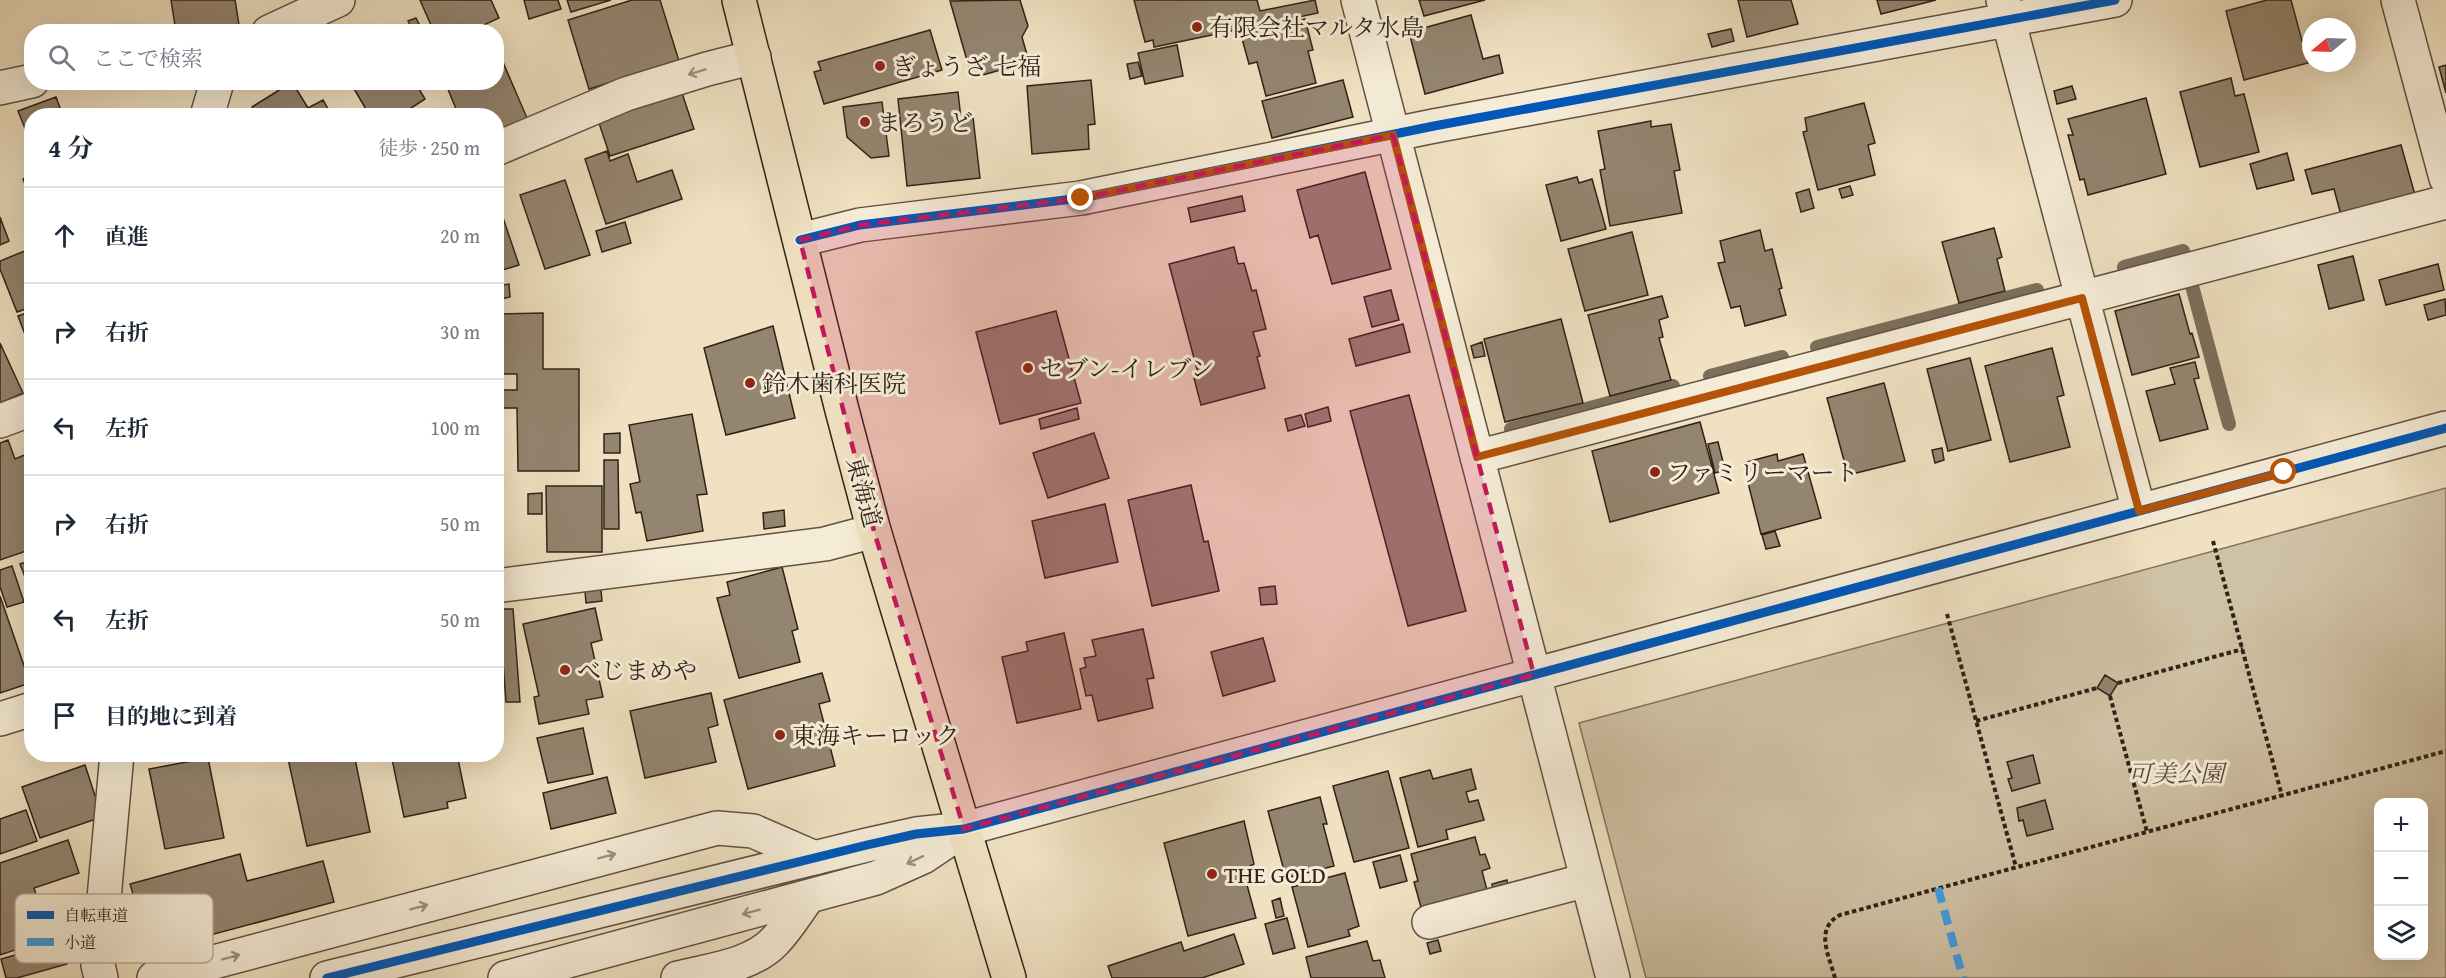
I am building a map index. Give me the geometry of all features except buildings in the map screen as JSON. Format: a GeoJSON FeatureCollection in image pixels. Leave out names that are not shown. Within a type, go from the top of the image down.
{"type":"FeatureCollection","features":[{"type":"Feature","properties":{"kind":"highway","name":"東海道"},"geometry":{"type":"LineString","coordinates":[[739,0],[874,531],[1010,978]]}},
{"type":"Feature","properties":{"kind":"street"},"geometry":{"type":"LineString","coordinates":[[281,24],[305,7],[338,0]]}},
{"type":"Feature","properties":{"kind":"street"},"geometry":{"type":"LineString","coordinates":[[1358,0],[1613,978]]}},
{"type":"Feature","properties":{"kind":"street"},"geometry":{"type":"LineString","coordinates":[[800,240],[860,225],[1081,198],[2006,10],[2115,0]]}},
{"type":"Feature","properties":{"kind":"street"},"geometry":{"type":"LineString","coordinates":[[2398,0],[2446,178]]}},
{"type":"Feature","properties":{"kind":"street"},"geometry":{"type":"LineString","coordinates":[[2006,10],[2139,511]]}},
{"type":"Feature","properties":{"kind":"street"},"geometry":{"type":"LineString","coordinates":[[504,146],[626,94],[754,57]]}},
{"type":"Feature","properties":{"kind":"street"},"geometry":{"type":"LineString","coordinates":[[0,88],[24,83]]}},
{"type":"Feature","properties":{"kind":"street"},"geometry":{"type":"LineString","coordinates":[[209,108],[215,90]]}},
{"type":"Feature","properties":{"kind":"street"},"geometry":{"type":"LineString","coordinates":[[1477,457],[2446,202]]}},
{"type":"Feature","properties":{"kind":"street"},"geometry":{"type":"LineString","coordinates":[[0,421],[24,412]]}},
{"type":"Feature","properties":{"kind":"street"},"geometry":{"type":"LineString","coordinates":[[327,978],[916,834],[964,829],[2446,428]]}},
{"type":"Feature","properties":{"kind":"street"},"geometry":{"type":"LineString","coordinates":[[504,585],[825,544],[874,531]]}},
{"type":"Feature","properties":{"kind":"street"},"geometry":{"type":"LineString","coordinates":[[0,719],[24,712]]}},
{"type":"Feature","properties":{"kind":"street"},"geometry":{"type":"LineString","coordinates":[[104,894],[116,762]]}},
{"type":"Feature","properties":{"kind":"street"},"geometry":{"type":"LineString","coordinates":[[213,962],[717,828],[753,831],[815,858]]}},
{"type":"Feature","properties":{"kind":"street"},"geometry":{"type":"LineString","coordinates":[[505,978],[876,878],[923,856],[964,829]]}},
{"type":"Feature","properties":{"kind":"street"},"geometry":{"type":"LineString","coordinates":[[1429,921],[1587,880]]}},
{"type":"Feature","properties":{"kind":"street"},"geometry":{"type":"LineString","coordinates":[[678,978],[746,960],[761,953],[784,931],[808,897]]}},
{"type":"Feature","properties":{"kind":"street"},"geometry":{"type":"LineString","coordinates":[[98,963],[101,978]]}},
{"type":"Feature","properties":{"kind":"street"},"geometry":{"type":"LineString","coordinates":[[154,978],[210,963]]}},
{"type":"Feature","properties":{"kind":"path"},"geometry":{"type":"LineString","coordinates":[[2213,541],[2282,795]]}},
{"type":"Feature","properties":{"kind":"path"},"geometry":{"type":"LineString","coordinates":[[1947,614],[2016,867]]}},
{"type":"Feature","properties":{"kind":"path"},"geometry":{"type":"LineString","coordinates":[[2118,682],[2243,649]]}},
{"type":"Feature","properties":{"kind":"path"},"geometry":{"type":"LineString","coordinates":[[1976,721],[2097,688]]}},
{"type":"Feature","properties":{"kind":"path"},"geometry":{"type":"LineString","coordinates":[[2110,696],[2147,832]]}},
{"type":"Feature","properties":{"kind":"path"},"geometry":{"type":"LineString","coordinates":[[1835,978],[1824,931],[1830,921],[1840,915],[2446,751]]}},
{"type":"Feature","properties":{"kind":"highlighted area"},"geometry":{"type":"Polygon","coordinates":[[[1393,135],[1534,675],[964,829],[874,531],[800,240],[860,225],[1081,198],[1393,135]]]}},
{"type":"Feature","properties":{"kind":"green space","name":"可美公園"},"geometry":{"type":"Polygon","coordinates":[[[2446,488],[2446,978],[1646,978],[1579,723],[2446,488]]]}},
{"type":"Feature","properties":{"kind":"waterway"},"geometry":{"type":"LineString","coordinates":[[2124,267],[2183,251],[2184,258]]}},
{"type":"Feature","properties":{"kind":"waterway"},"geometry":{"type":"LineString","coordinates":[[2191,282],[2229,424]]}},
{"type":"Feature","properties":{"kind":"waterway"},"geometry":{"type":"LineString","coordinates":[[1817,347],[2037,290]]}},
{"type":"Feature","properties":{"kind":"waterway"},"geometry":{"type":"LineString","coordinates":[[1710,376],[1782,357]]}},
{"type":"Feature","properties":{"kind":"waterway"},"geometry":{"type":"LineString","coordinates":[[1511,429],[1673,386]]}},
{"type":"Feature","properties":{"kind":"marked path"},"geometry":{"type":"LineString","coordinates":[[1938,888],[1963,978]]}},
{"type":"Feature","properties":{"kind":"cycle path"},"geometry":{"type":"LineString","coordinates":[[800,240],[860,225],[1081,198],[1434,126],[2115,0]]}},
{"type":"Feature","properties":{"kind":"cycle path"},"geometry":{"type":"LineString","coordinates":[[327,978],[867,845],[916,834],[964,829],[2446,428]]}},
{"type":"Feature","properties":{"kind":"place","name":"有限会社マルタ水島"},"geometry":{"type":"Point","coordinates":[1197,27]}},
{"type":"Feature","properties":{"kind":"place","name":"ぎょうざ 七福"},"geometry":{"type":"Point","coordinates":[880,66]}},
{"type":"Feature","properties":{"kind":"place","name":"まろうど"},"geometry":{"type":"Point","coordinates":[865,122]}},
{"type":"Feature","properties":{"kind":"place","name":"セブン-イレブン"},"geometry":{"type":"Point","coordinates":[1028,368]}},
{"type":"Feature","properties":{"kind":"place","name":"鈴木歯科医院"},"geometry":{"type":"Point","coordinates":[750,383]}},
{"type":"Feature","properties":{"kind":"place","name":"ファミリーマート"},"geometry":{"type":"Point","coordinates":[1655,472]}},
{"type":"Feature","properties":{"kind":"place","name":"べじまめや"},"geometry":{"type":"Point","coordinates":[565,670]}},
{"type":"Feature","properties":{"kind":"place","name":"東海キーロック"},"geometry":{"type":"Point","coordinates":[780,735]}},
{"type":"Feature","properties":{"kind":"place","name":"THE GOLD"},"geometry":{"type":"Point","coordinates":[1212,874]}},
{"type":"Feature","properties":{"kind":"route"},"geometry":{"type":"LineString","coordinates":[[1081,198],[1393,135],[1477,457],[2082,298],[2139,511],[2284,472]]}}]}
